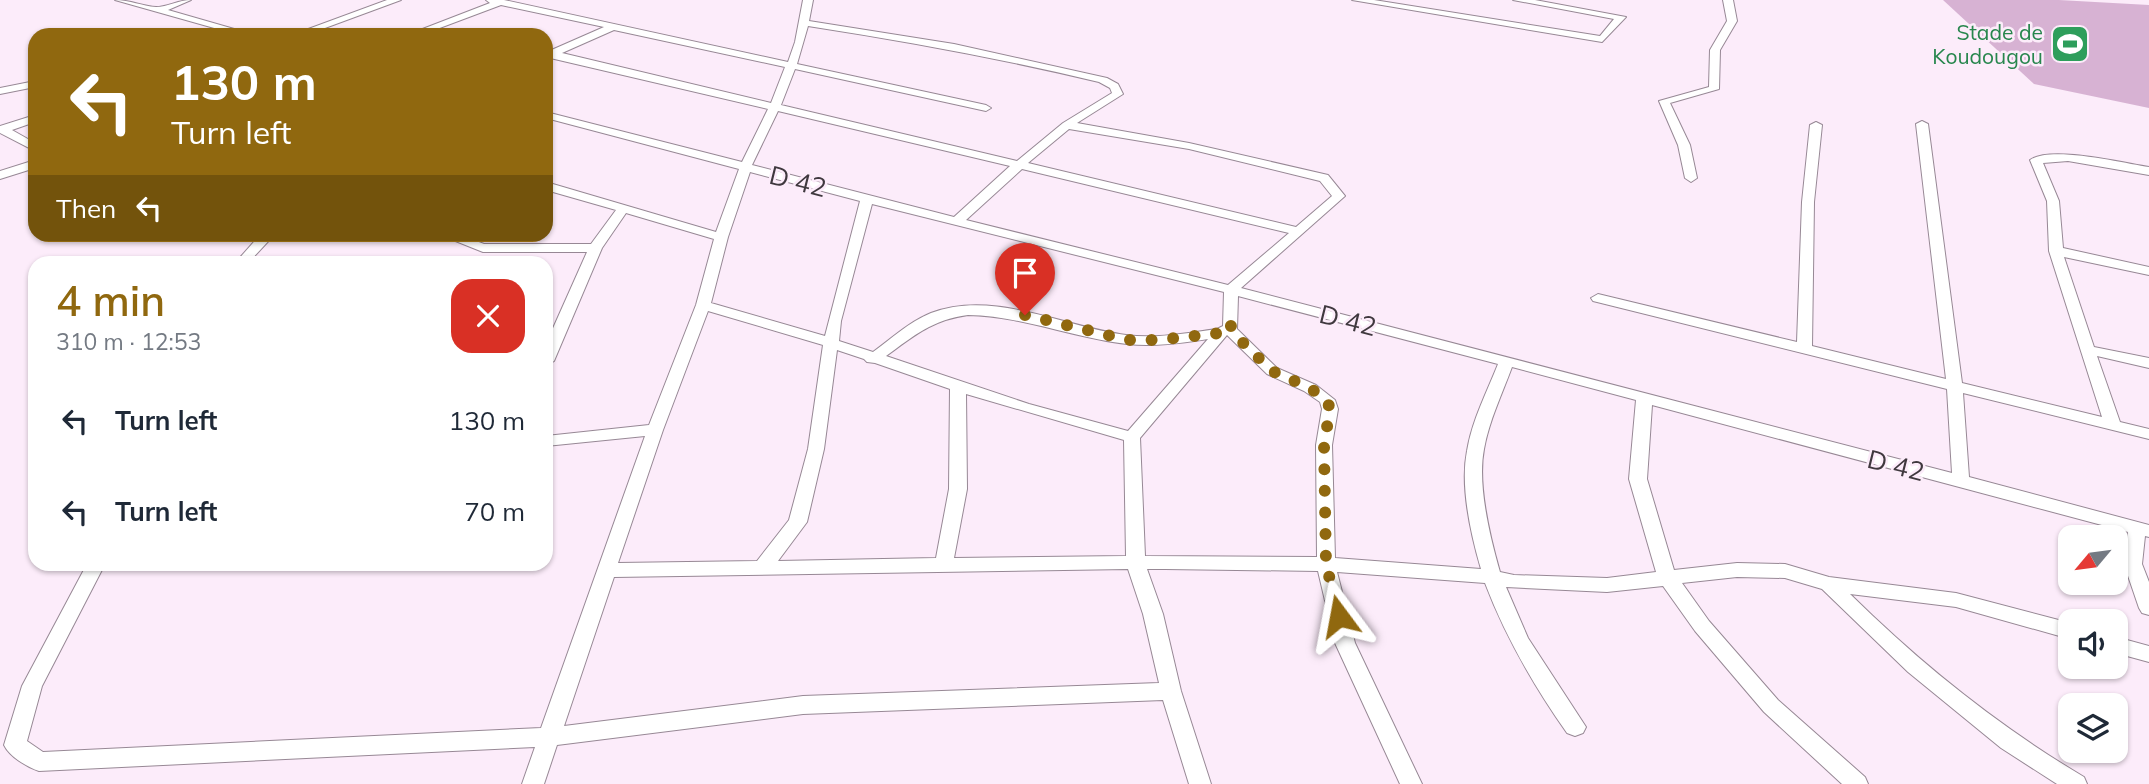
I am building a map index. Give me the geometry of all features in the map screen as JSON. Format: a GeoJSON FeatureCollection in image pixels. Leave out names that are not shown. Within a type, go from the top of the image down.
{"type":"FeatureCollection","features":[{"type":"Feature","properties":{"kind":"street"},"geometry":{"type":"LineString","coordinates":[[120,0],[225,28]]}},
{"type":"Feature","properties":{"kind":"street"},"geometry":{"type":"LineString","coordinates":[[159,10],[186,0]]}},
{"type":"Feature","properties":{"kind":"street"},"geometry":{"type":"LineString","coordinates":[[317,28],[396,0]]}},
{"type":"Feature","properties":{"kind":"street"},"geometry":{"type":"LineString","coordinates":[[533,784],[655,430],[703,305],[721,237],[745,167],[775,107],[792,64],[808,0]]}},
{"type":"Feature","properties":{"kind":"street"},"geometry":{"type":"LineString","coordinates":[[1357,0],[1602,39],[1620,17],[1518,0]]}},
{"type":"Feature","properties":{"kind":"street"},"geometry":{"type":"LineString","coordinates":[[1691,178],[1684,145],[1664,100],[1714,89],[1715,50],[1732,20],[1728,0]]}},
{"type":"Feature","properties":{"kind":"street"},"geometry":{"type":"LineString","coordinates":[[429,28],[496,1],[986,108]]}},
{"type":"Feature","properties":{"kind":"street"},"geometry":{"type":"LineString","coordinates":[[804,23],[910,37],[1010,57],[1103,80],[1114,86],[1118,94],[1067,125],[957,222]]}},
{"type":"Feature","properties":{"kind":"street"},"geometry":{"type":"LineString","coordinates":[[553,53],[615,26]]}},
{"type":"Feature","properties":{"kind":"street"},"geometry":{"type":"LineString","coordinates":[[553,56],[1298,231]]}},
{"type":"Feature","properties":{"kind":"street"},"geometry":{"type":"LineString","coordinates":[[0,91],[28,85]]}},
{"type":"Feature","properties":{"kind":"street","name":"D 42"},"geometry":{"type":"LineString","coordinates":[[553,117],[1507,361],[1644,400],[2143,529]]}},
{"type":"Feature","properties":{"kind":"street"},"geometry":{"type":"LineString","coordinates":[[1,130],[28,120]]}},
{"type":"Feature","properties":{"kind":"street"},"geometry":{"type":"LineString","coordinates":[[1922,124],[1955,386],[1961,482]]}},
{"type":"Feature","properties":{"kind":"street"},"geometry":{"type":"LineString","coordinates":[[1067,125],[1189,146],[1324,178],[1339,196],[1231,290],[1225,328],[1132,437],[1136,564],[1153,614],[1171,691],[1200,784]]}},
{"type":"Feature","properties":{"kind":"street"},"geometry":{"type":"LineString","coordinates":[[1804,349],[1808,202],[1816,125]]}},
{"type":"Feature","properties":{"kind":"street"},"geometry":{"type":"LineString","coordinates":[[1,130],[28,144]]}},
{"type":"Feature","properties":{"kind":"street"},"geometry":{"type":"LineString","coordinates":[[2113,425],[2056,251],[2053,201],[2036,160],[2068,157],[2149,171]]}},
{"type":"Feature","properties":{"kind":"street"},"geometry":{"type":"LineString","coordinates":[[0,174],[28,166]]}},
{"type":"Feature","properties":{"kind":"street"},"geometry":{"type":"LineString","coordinates":[[553,189],[721,237]]}},
{"type":"Feature","properties":{"kind":"street"},"geometry":{"type":"LineString","coordinates":[[763,566],[798,522],[816,449],[834,321],[867,199]]}},
{"type":"Feature","properties":{"kind":"street"},"geometry":{"type":"LineString","coordinates":[[553,346],[595,248],[623,209]]}},
{"type":"Feature","properties":{"kind":"street"},"geometry":{"type":"LineString","coordinates":[[248,256],[261,242]]}},
{"type":"Feature","properties":{"kind":"street"},"geometry":{"type":"LineString","coordinates":[[468,242],[483,247],[595,248]]}},
{"type":"Feature","properties":{"kind":"street"},"geometry":{"type":"LineString","coordinates":[[478,256],[483,247]]}},
{"type":"Feature","properties":{"kind":"street"},"geometry":{"type":"LineString","coordinates":[[2056,251],[2149,271]]}},
{"type":"Feature","properties":{"kind":"street"},"geometry":{"type":"LineString","coordinates":[[1598,298],[2149,434]]}},
{"type":"Feature","properties":{"kind":"street"},"geometry":{"type":"LineString","coordinates":[[703,305],[763,320],[1065,422],[1132,437]]}},
{"type":"Feature","properties":{"kind":"street"},"geometry":{"type":"LineString","coordinates":[[872,359],[904,339],[921,322],[943,314],[981,310],[1025,315],[1128,340],[1158,340],[1225,328],[1272,371],[1310,388],[1327,400],[1330,409],[1324,445],[1326,564],[1345,643],[1411,784]]}},
{"type":"Feature","properties":{"kind":"street"},"geometry":{"type":"LineString","coordinates":[[2089,350],[2149,363]]}},
{"type":"Feature","properties":{"kind":"street"},"geometry":{"type":"LineString","coordinates":[[1507,361],[1475,448],[1475,501],[1491,577],[1512,627],[1544,687],[1575,727]]}},
{"type":"Feature","properties":{"kind":"street"},"geometry":{"type":"LineString","coordinates":[[944,564],[958,489],[958,387]]}},
{"type":"Feature","properties":{"kind":"street"},"geometry":{"type":"LineString","coordinates":[[1644,400],[1637,479],[1666,576],[1702,626],[1771,706],[1857,784]]}},
{"type":"Feature","properties":{"kind":"street"},"geometry":{"type":"LineString","coordinates":[[553,440],[655,430]]}},
{"type":"Feature","properties":{"kind":"street"},"geometry":{"type":"LineString","coordinates":[[2143,529],[2133,564],[2149,608]]}},
{"type":"Feature","properties":{"kind":"street"},"geometry":{"type":"LineString","coordinates":[[607,570],[944,564],[1326,564],[1491,577],[1514,582],[1607,585],[1737,569],[1785,571],[1829,584],[1956,600],[2058,629]]}},
{"type":"Feature","properties":{"kind":"street"},"geometry":{"type":"LineString","coordinates":[[92,571],[32,686],[15,745],[39,762],[550,737],[803,705],[1171,691]]}},
{"type":"Feature","properties":{"kind":"street"},"geometry":{"type":"LineString","coordinates":[[1829,584],[1886,643],[1961,704],[2038,762],[2076,784]]}},
{"type":"Feature","properties":{"kind":"street"},"geometry":{"type":"LineString","coordinates":[[2128,648],[2149,654]]}},
{"type":"Feature","properties":{"kind":"shaded area","name":"Stade de Koudougou"},"geometry":{"type":"Polygon","coordinates":[[[1943,0],[2059,0],[2149,5],[2149,108],[2034,84],[1943,0]]]}},
{"type":"Feature","properties":{"kind":"place","name":"Stade de Koudougou"},"geometry":{"type":"Point","coordinates":[2070,44]}},
{"type":"Feature","properties":{"kind":"route"},"geometry":{"type":"LineString","coordinates":[[1025,315],[1128,340],[1158,340],[1221,333],[1230,323],[1230,330],[1272,371],[1310,388],[1327,400],[1330,417],[1324,445],[1326,564],[1339,616]]}}]}
